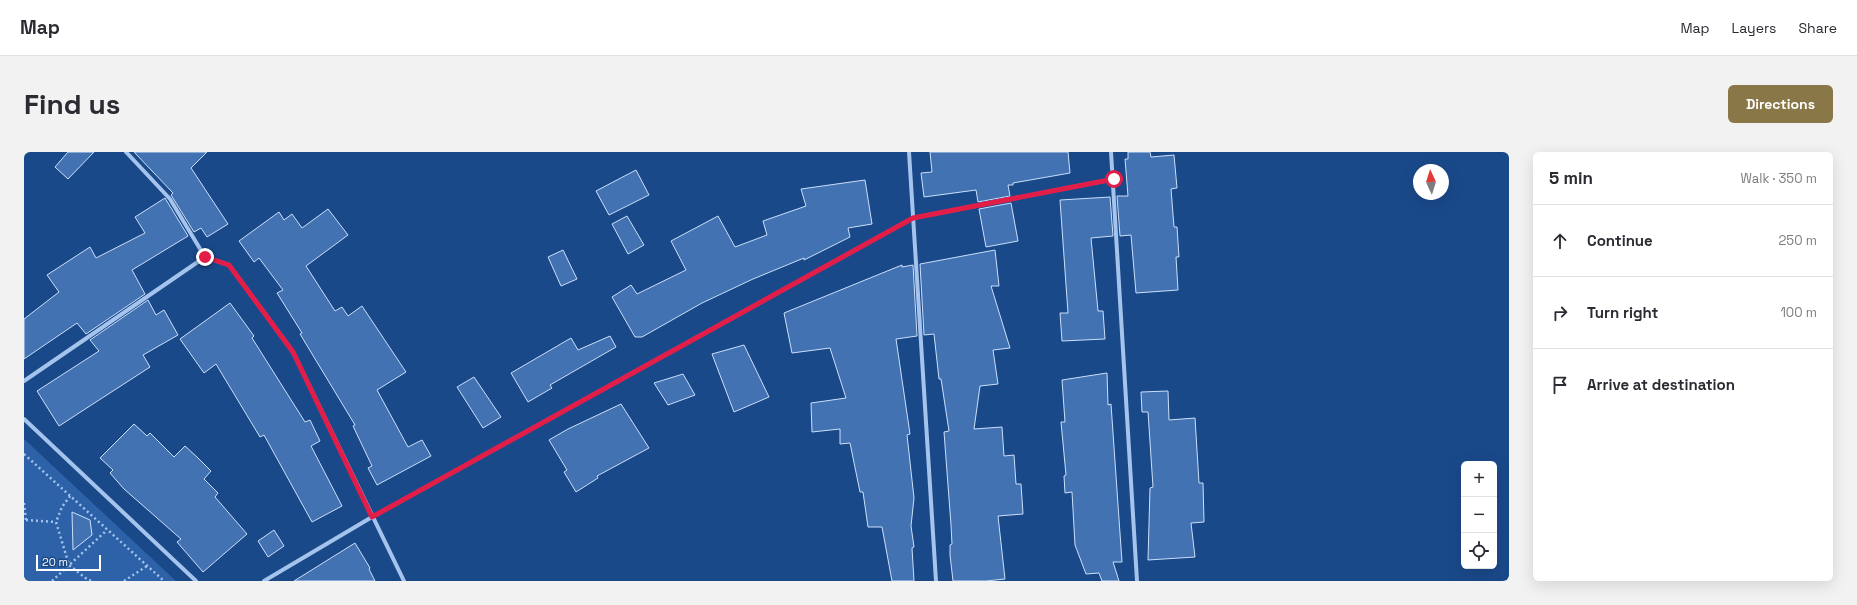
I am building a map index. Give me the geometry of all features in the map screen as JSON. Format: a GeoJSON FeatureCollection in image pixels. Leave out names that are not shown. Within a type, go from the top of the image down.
{"type":"FeatureCollection","features":[{"type":"Feature","properties":{"kind":"street"},"geometry":{"type":"LineString","coordinates":[[126,152],[170,199],[205,257],[229,265],[293,352],[404,581]]}},
{"type":"Feature","properties":{"kind":"street"},"geometry":{"type":"LineString","coordinates":[[909,152],[936,581]]}},
{"type":"Feature","properties":{"kind":"street"},"geometry":{"type":"LineString","coordinates":[[1111,152],[1114,179],[1137,581]]}},
{"type":"Feature","properties":{"kind":"street"},"geometry":{"type":"LineString","coordinates":[[264,581],[372,517],[913,218],[1114,179]]}},
{"type":"Feature","properties":{"kind":"street"},"geometry":{"type":"LineString","coordinates":[[24,381],[205,257]]}},
{"type":"Feature","properties":{"kind":"street"},"geometry":{"type":"LineString","coordinates":[[24,419],[196,581]]}},
{"type":"Feature","properties":{"kind":"path"},"geometry":{"type":"LineString","coordinates":[[24,454],[164,581]]}},
{"type":"Feature","properties":{"kind":"path"},"geometry":{"type":"LineString","coordinates":[[70,496],[62,507],[56,522],[69,565],[88,580],[94,581]]}},
{"type":"Feature","properties":{"kind":"path"},"geometry":{"type":"LineString","coordinates":[[24,503],[25,521],[56,522]]}},
{"type":"Feature","properties":{"kind":"path"},"geometry":{"type":"LineString","coordinates":[[52,581],[107,530]]}},
{"type":"Feature","properties":{"kind":"path"},"geometry":{"type":"LineString","coordinates":[[124,581],[148,566]]}},
{"type":"Feature","properties":{"kind":"shaded area"},"geometry":{"type":"Polygon","coordinates":[[[24,439],[176,581],[24,581],[24,439]]]}},
{"type":"Feature","properties":{"kind":"building"},"geometry":{"type":"Polygon","coordinates":[[[68,152],[94,152],[68,179],[55,167],[68,152]]]}},
{"type":"Feature","properties":{"kind":"building"},"geometry":{"type":"Polygon","coordinates":[[[134,152],[207,152],[191,168],[228,224],[207,237],[201,228],[194,232],[171,195],[173,193],[134,152]]]}},
{"type":"Feature","properties":{"kind":"building"},"geometry":{"type":"Polygon","coordinates":[[[930,152],[1068,152],[1070,173],[1013,183],[1013,185],[1008,185],[1010,196],[978,202],[976,190],[924,197],[921,173],[932,172],[930,152]]]}},
{"type":"Feature","properties":{"kind":"building"},"geometry":{"type":"Polygon","coordinates":[[[1128,152],[1150,152],[1151,157],[1174,155],[1177,188],[1171,189],[1174,227],[1177,227],[1179,257],[1176,257],[1178,290],[1136,293],[1131,235],[1120,236],[1117,196],[1128,196],[1125,159],[1128,159],[1128,152]]]}},
{"type":"Feature","properties":{"kind":"building"},"geometry":{"type":"Polygon","coordinates":[[[636,170],[649,195],[609,215],[596,191],[636,170]]]}},
{"type":"Feature","properties":{"kind":"building"},"geometry":{"type":"Polygon","coordinates":[[[865,180],[872,224],[848,228],[850,237],[804,260],[804,258],[753,279],[702,303],[642,337],[635,337],[612,297],[631,285],[637,294],[686,270],[671,241],[718,216],[735,247],[767,235],[763,221],[806,206],[801,189],[865,180]]]}},
{"type":"Feature","properties":{"kind":"building"},"geometry":{"type":"Polygon","coordinates":[[[1110,197],[1113,236],[1091,238],[1098,311],[1103,311],[1105,339],[1062,341],[1060,313],[1068,313],[1060,200],[1110,197]]]}},
{"type":"Feature","properties":{"kind":"building"},"geometry":{"type":"Polygon","coordinates":[[[165,198],[188,236],[132,270],[145,294],[86,334],[77,323],[24,359],[24,319],[59,292],[47,275],[90,247],[96,258],[145,233],[135,217],[165,198]]]}},
{"type":"Feature","properties":{"kind":"building"},"geometry":{"type":"Polygon","coordinates":[[[1011,203],[1018,241],[986,247],[979,209],[1011,203]]]}},
{"type":"Feature","properties":{"kind":"building"},"geometry":{"type":"Polygon","coordinates":[[[328,209],[348,235],[306,266],[335,311],[342,307],[348,316],[362,306],[406,372],[377,390],[408,447],[422,440],[431,456],[377,485],[368,468],[372,466],[353,426],[355,425],[277,293],[283,290],[259,258],[254,262],[239,241],[279,212],[284,220],[292,214],[302,228],[328,209]]]}},
{"type":"Feature","properties":{"kind":"building"},"geometry":{"type":"Polygon","coordinates":[[[627,216],[644,245],[628,254],[612,224],[627,216]]]}},
{"type":"Feature","properties":{"kind":"building"},"geometry":{"type":"Polygon","coordinates":[[[563,250],[577,279],[561,286],[548,257],[563,250]]]}},
{"type":"Feature","properties":{"kind":"building"},"geometry":{"type":"Polygon","coordinates":[[[995,250],[999,286],[991,286],[1010,348],[993,350],[998,384],[980,386],[974,429],[1002,427],[1004,456],[1014,455],[1016,484],[1021,484],[1023,514],[998,516],[1005,579],[986,581],[953,581],[950,555],[950,545],[952,544],[944,432],[949,431],[941,379],[939,379],[934,334],[924,335],[920,264],[995,250]]]}},
{"type":"Feature","properties":{"kind":"building"},"geometry":{"type":"Polygon","coordinates":[[[902,265],[902,267],[913,265],[917,336],[896,339],[910,434],[907,435],[914,498],[911,526],[914,547],[912,548],[914,581],[892,581],[882,527],[868,527],[863,492],[860,492],[850,443],[840,444],[840,429],[812,432],[811,403],[846,398],[830,348],[792,353],[784,313],[902,265]]]}},
{"type":"Feature","properties":{"kind":"building"},"geometry":{"type":"Polygon","coordinates":[[[148,300],[156,315],[164,310],[178,335],[143,355],[150,367],[59,426],[37,391],[99,351],[90,340],[148,300]]]}},
{"type":"Feature","properties":{"kind":"building"},"geometry":{"type":"Polygon","coordinates":[[[230,303],[254,336],[252,338],[305,422],[310,420],[320,441],[311,446],[342,506],[312,522],[264,435],[260,437],[216,364],[204,373],[180,339],[230,303]]]}},
{"type":"Feature","properties":{"kind":"building"},"geometry":{"type":"Polygon","coordinates":[[[610,336],[616,347],[550,385],[552,388],[528,402],[511,373],[571,338],[578,350],[610,336]]]}},
{"type":"Feature","properties":{"kind":"building"},"geometry":{"type":"Polygon","coordinates":[[[744,345],[769,397],[734,412],[712,354],[744,345]]]}},
{"type":"Feature","properties":{"kind":"building"},"geometry":{"type":"Polygon","coordinates":[[[1107,373],[1108,405],[1111,404],[1122,562],[1113,562],[1119,581],[1102,581],[1099,573],[1086,574],[1075,545],[1072,492],[1065,493],[1064,476],[1066,475],[1061,422],[1065,422],[1062,380],[1107,373]]]}},
{"type":"Feature","properties":{"kind":"building"},"geometry":{"type":"Polygon","coordinates":[[[683,374],[695,395],[668,405],[654,383],[683,374]]]}},
{"type":"Feature","properties":{"kind":"building"},"geometry":{"type":"Polygon","coordinates":[[[474,377],[501,417],[483,428],[457,387],[474,377]]]}},
{"type":"Feature","properties":{"kind":"building"},"geometry":{"type":"Polygon","coordinates":[[[1168,391],[1169,420],[1195,418],[1199,483],[1203,483],[1204,522],[1191,523],[1195,557],[1148,560],[1150,488],[1153,487],[1148,412],[1142,412],[1141,392],[1168,391]]]}},
{"type":"Feature","properties":{"kind":"building"},"geometry":{"type":"Polygon","coordinates":[[[621,404],[649,448],[597,476],[598,478],[576,492],[564,472],[567,470],[549,440],[568,429],[621,404]]]}},
{"type":"Feature","properties":{"kind":"building"},"geometry":{"type":"Polygon","coordinates":[[[134,424],[147,436],[150,433],[174,457],[185,446],[198,458],[211,471],[204,479],[218,493],[215,497],[247,534],[203,572],[177,542],[181,539],[124,489],[110,473],[113,470],[100,458],[134,424]]]}},
{"type":"Feature","properties":{"kind":"building"},"geometry":{"type":"Polygon","coordinates":[[[72,512],[90,520],[92,535],[73,550],[72,512]]]}},
{"type":"Feature","properties":{"kind":"building"},"geometry":{"type":"Polygon","coordinates":[[[274,530],[284,546],[268,557],[258,541],[274,530]]]}},
{"type":"Feature","properties":{"kind":"building"},"geometry":{"type":"Polygon","coordinates":[[[355,543],[370,568],[369,569],[375,581],[294,581],[355,543]]]}},
{"type":"Feature","properties":{"kind":"route"},"geometry":{"type":"LineString","coordinates":[[205,257],[229,265],[293,352],[372,517],[913,218],[1114,179]]}}]}
